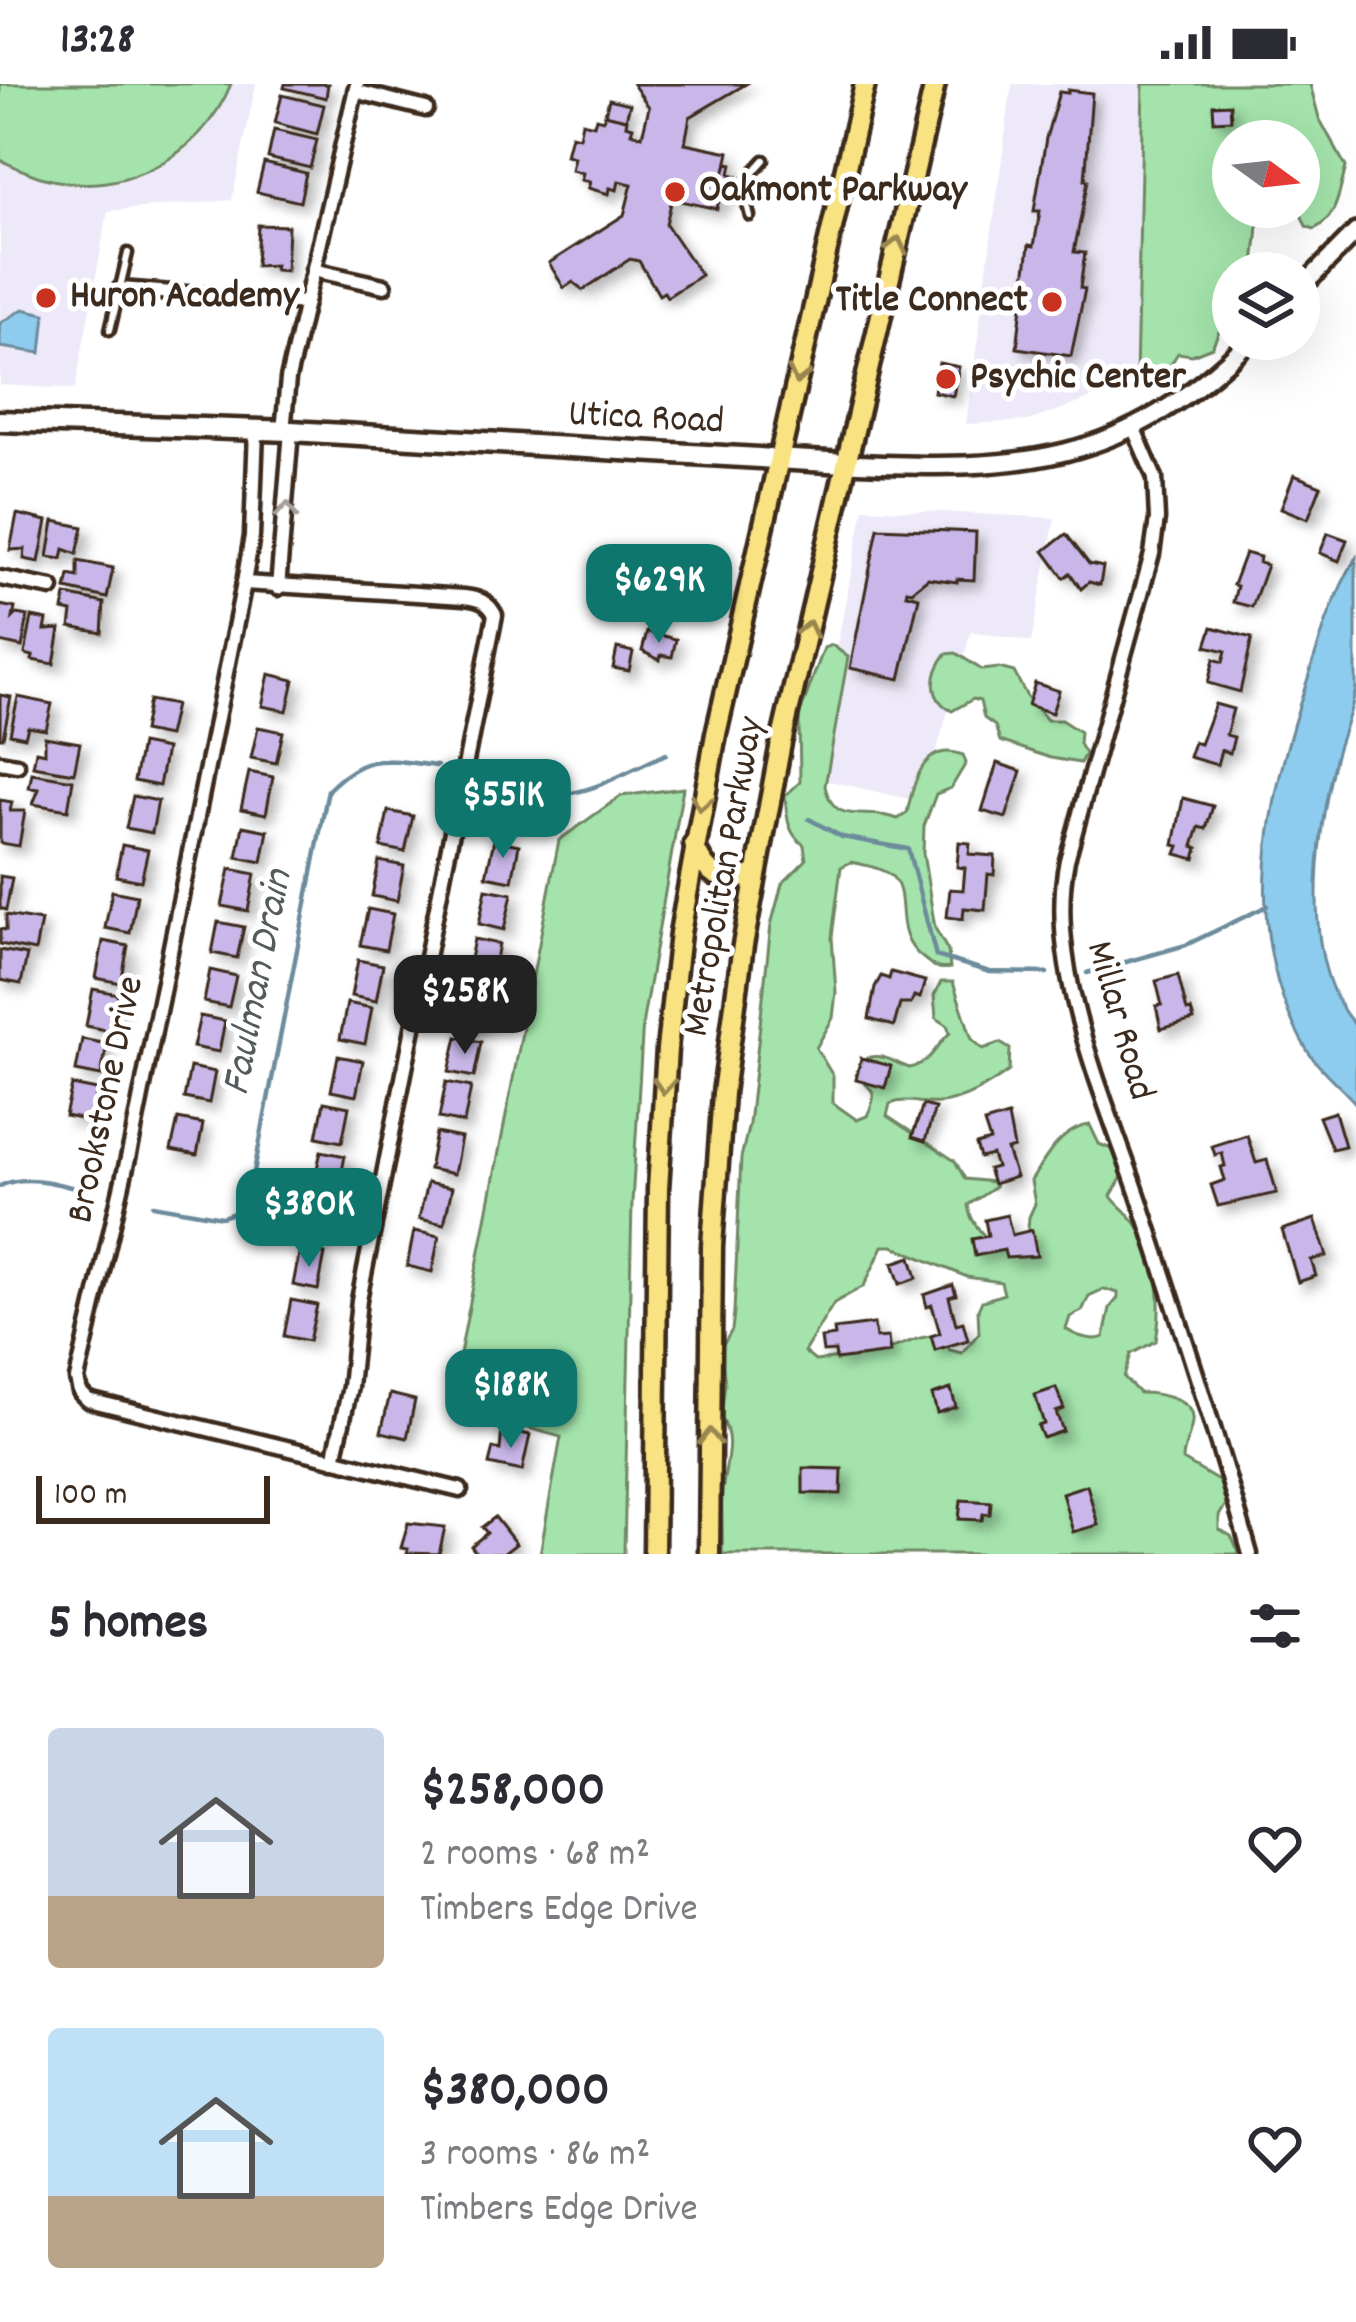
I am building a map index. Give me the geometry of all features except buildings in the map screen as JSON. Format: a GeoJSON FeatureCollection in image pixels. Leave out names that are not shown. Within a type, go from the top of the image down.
{"type":"FeatureCollection","features":[{"type":"Feature","properties":{"kind":"main road","name":"Metropolitan Parkway"},"geometry":{"type":"LineString","coordinates":[[654,1554],[662,1117],[674,974],[694,844],[865,84]]}},
{"type":"Feature","properties":{"kind":"main road","name":"Metropolitan Parkway"},"geometry":{"type":"LineString","coordinates":[[710,1554],[711,1270],[718,1145],[755,874],[935,84]]}},
{"type":"Feature","properties":{"kind":"main road","name":"Utica Road"},"geometry":{"type":"LineString","coordinates":[[0,421],[287,431],[846,463]]}},
{"type":"Feature","properties":{"kind":"main road"},"geometry":{"type":"LineString","coordinates":[[694,844],[699,861],[715,876],[735,880],[755,874]]}},
{"type":"Feature","properties":{"kind":"street"},"geometry":{"type":"LineString","coordinates":[[278,588],[288,380],[356,88],[426,109]]}},
{"type":"Feature","properties":{"kind":"street"},"geometry":{"type":"LineString","coordinates":[[1320,269],[1356,233]]}},
{"type":"Feature","properties":{"kind":"street"},"geometry":{"type":"LineString","coordinates":[[314,270],[384,286]]}},
{"type":"Feature","properties":{"kind":"street"},"geometry":{"type":"LineString","coordinates":[[120,289],[306,303]]}},
{"type":"Feature","properties":{"kind":"street","name":"Utica Road"},"geometry":{"type":"LineString","coordinates":[[846,463],[956,468],[1007,465],[1081,450],[1134,429],[1202,385],[1229,360]]}},
{"type":"Feature","properties":{"kind":"street","name":"Millar Road"},"geometry":{"type":"LineString","coordinates":[[1134,429],[1155,478],[1155,536],[1067,860],[1062,941],[1078,1013],[1208,1410],[1250,1554]]}},
{"type":"Feature","properties":{"kind":"street","name":"Brookstone Drive"},"geometry":{"type":"LineString","coordinates":[[256,430],[252,536],[244,583],[132,1141],[77,1379],[80,1393],[88,1400],[460,1490]]}},
{"type":"Feature","properties":{"kind":"street"},"geometry":{"type":"LineString","coordinates":[[0,578],[52,588]]}},
{"type":"Feature","properties":{"kind":"street"},"geometry":{"type":"LineString","coordinates":[[244,583],[480,599],[495,615],[358,1300],[350,1387],[334,1460]]}},
{"type":"Feature","properties":{"kind":"street"},"geometry":{"type":"LineString","coordinates":[[0,762],[17,765]]}},
{"type":"Feature","properties":{"kind":"lane"},"geometry":{"type":"LineString","coordinates":[[750,216],[743,200],[750,173],[764,160]]}},
{"type":"Feature","properties":{"kind":"lane"},"geometry":{"type":"LineString","coordinates":[[110,330],[128,253]]}},
{"type":"Feature","properties":{"kind":"shaded area","name":"Huron Academy"},"geometry":{"type":"Polygon","coordinates":[[[0,84],[256,84],[232,200],[108,211],[75,389],[0,385],[0,84]]]}},
{"type":"Feature","properties":{"kind":"shaded area"},"geometry":{"type":"Polygon","coordinates":[[[1012,84],[1143,84],[1136,377],[1028,421],[966,424],[1012,84]]]}},
{"type":"Feature","properties":{"kind":"shaded area"},"geometry":{"type":"Polygon","coordinates":[[[864,508],[1055,518],[1031,642],[971,631],[922,802],[811,777],[864,508]]]}},
{"type":"Feature","properties":{"kind":"green space"},"geometry":{"type":"Polygon","coordinates":[[[0,84],[231,84],[200,132],[156,166],[130,177],[73,183],[38,176],[0,160],[0,84]]]}},
{"type":"Feature","properties":{"kind":"green space"},"geometry":{"type":"Polygon","coordinates":[[[1143,84],[1310,84],[1319,118],[1346,167],[1333,211],[1320,225],[1320,120],[1212,120],[1212,228],[1257,228],[1255,252],[1212,252],[1212,347],[1192,355],[1178,353],[1159,376],[1136,377],[1143,84]]]}},
{"type":"Feature","properties":{"kind":"green space"},"geometry":{"type":"Polygon","coordinates":[[[832,645],[848,657],[825,786],[836,807],[853,814],[898,819],[907,813],[917,778],[929,759],[949,752],[963,755],[966,763],[951,788],[936,794],[924,826],[923,853],[935,928],[948,951],[950,968],[933,966],[914,950],[904,929],[899,888],[891,876],[851,862],[841,867],[832,937],[833,1018],[816,1048],[833,1076],[833,1103],[857,1120],[867,1116],[873,1095],[856,1074],[861,1060],[880,1057],[909,1068],[928,1058],[950,1033],[936,1018],[934,996],[941,982],[953,982],[972,1039],[983,1049],[1000,1043],[1010,1049],[1009,1071],[957,1100],[890,1104],[887,1116],[955,1161],[965,1179],[993,1182],[995,1187],[968,1205],[988,1240],[1009,1252],[1027,1240],[1035,1204],[1031,1181],[1071,1132],[1090,1125],[1099,1144],[1124,1154],[1126,1170],[1111,1196],[1134,1220],[1150,1252],[1159,1310],[1156,1341],[1131,1354],[1124,1377],[1139,1393],[1173,1398],[1187,1407],[1192,1422],[1183,1460],[1220,1482],[1226,1504],[1219,1529],[1231,1536],[1240,1554],[722,1554],[722,1495],[729,1446],[721,1418],[725,1383],[720,1350],[732,1330],[734,1312],[741,1158],[771,925],[782,884],[806,860],[804,845],[789,824],[785,796],[800,782],[799,716],[824,648],[832,645]],[[883,1246],[864,1286],[834,1303],[804,1352],[815,1361],[878,1352],[935,1336],[941,1336],[950,1350],[962,1353],[979,1333],[982,1301],[1004,1294],[1001,1282],[967,1277],[883,1246]],[[1104,1289],[1089,1296],[1066,1329],[1085,1338],[1104,1337],[1118,1293],[1104,1289]]]}},
{"type":"Feature","properties":{"kind":"green space"},"geometry":{"type":"Polygon","coordinates":[[[956,653],[982,670],[1014,672],[1047,720],[1061,720],[1080,732],[1079,744],[1085,754],[1080,763],[1000,741],[995,726],[984,718],[980,701],[973,699],[952,711],[944,706],[936,693],[935,677],[946,654],[956,653]]]}},
{"type":"Feature","properties":{"kind":"green space"},"geometry":{"type":"Polygon","coordinates":[[[683,788],[643,1020],[632,1203],[624,1554],[540,1554],[561,1437],[450,1406],[559,840],[621,796],[683,788]]]}},
{"type":"Feature","properties":{"kind":"water"},"geometry":{"type":"Polygon","coordinates":[[[23,309],[45,314],[41,353],[0,347],[0,323],[23,309]]]}},
{"type":"Feature","properties":{"kind":"water"},"geometry":{"type":"Polygon","coordinates":[[[1356,558],[1356,688],[1328,790],[1317,898],[1326,969],[1338,1000],[1356,1026],[1356,1104],[1312,1057],[1287,1008],[1273,965],[1266,878],[1269,834],[1287,746],[1324,629],[1356,558]]]}},
{"type":"Feature","properties":{"kind":"waterway","name":"Faulman Drain"},"geometry":{"type":"LineString","coordinates":[[490,780],[562,794],[599,785],[666,754]]}},
{"type":"Feature","properties":{"kind":"waterway","name":"Faulman Drain"},"geometry":{"type":"LineString","coordinates":[[153,1205],[222,1217],[247,1208],[328,790],[354,769],[378,761],[437,766]]}},
{"type":"Feature","properties":{"kind":"waterway","name":"Faulman Drain"},"geometry":{"type":"LineString","coordinates":[[809,819],[842,837],[908,849],[936,956],[990,972],[1047,973]]}},
{"type":"Feature","properties":{"kind":"waterway","name":"Faulman Drain"},"geometry":{"type":"LineString","coordinates":[[1087,973],[1186,945],[1267,906]]}},
{"type":"Feature","properties":{"kind":"waterway","name":"Faulman Drain"},"geometry":{"type":"LineString","coordinates":[[0,1186],[32,1180],[86,1191]]}},
{"type":"Feature","properties":{"kind":"place","name":"Oakmont Parkway"},"geometry":{"type":"Point","coordinates":[675,192]}},
{"type":"Feature","properties":{"kind":"place","name":"Huron Academy"},"geometry":{"type":"Point","coordinates":[46,298]}},
{"type":"Feature","properties":{"kind":"place","name":"Title Connect"},"geometry":{"type":"Point","coordinates":[1052,302]}},
{"type":"Feature","properties":{"kind":"place","name":"Psychic Center"},"geometry":{"type":"Point","coordinates":[946,379]}}]}
